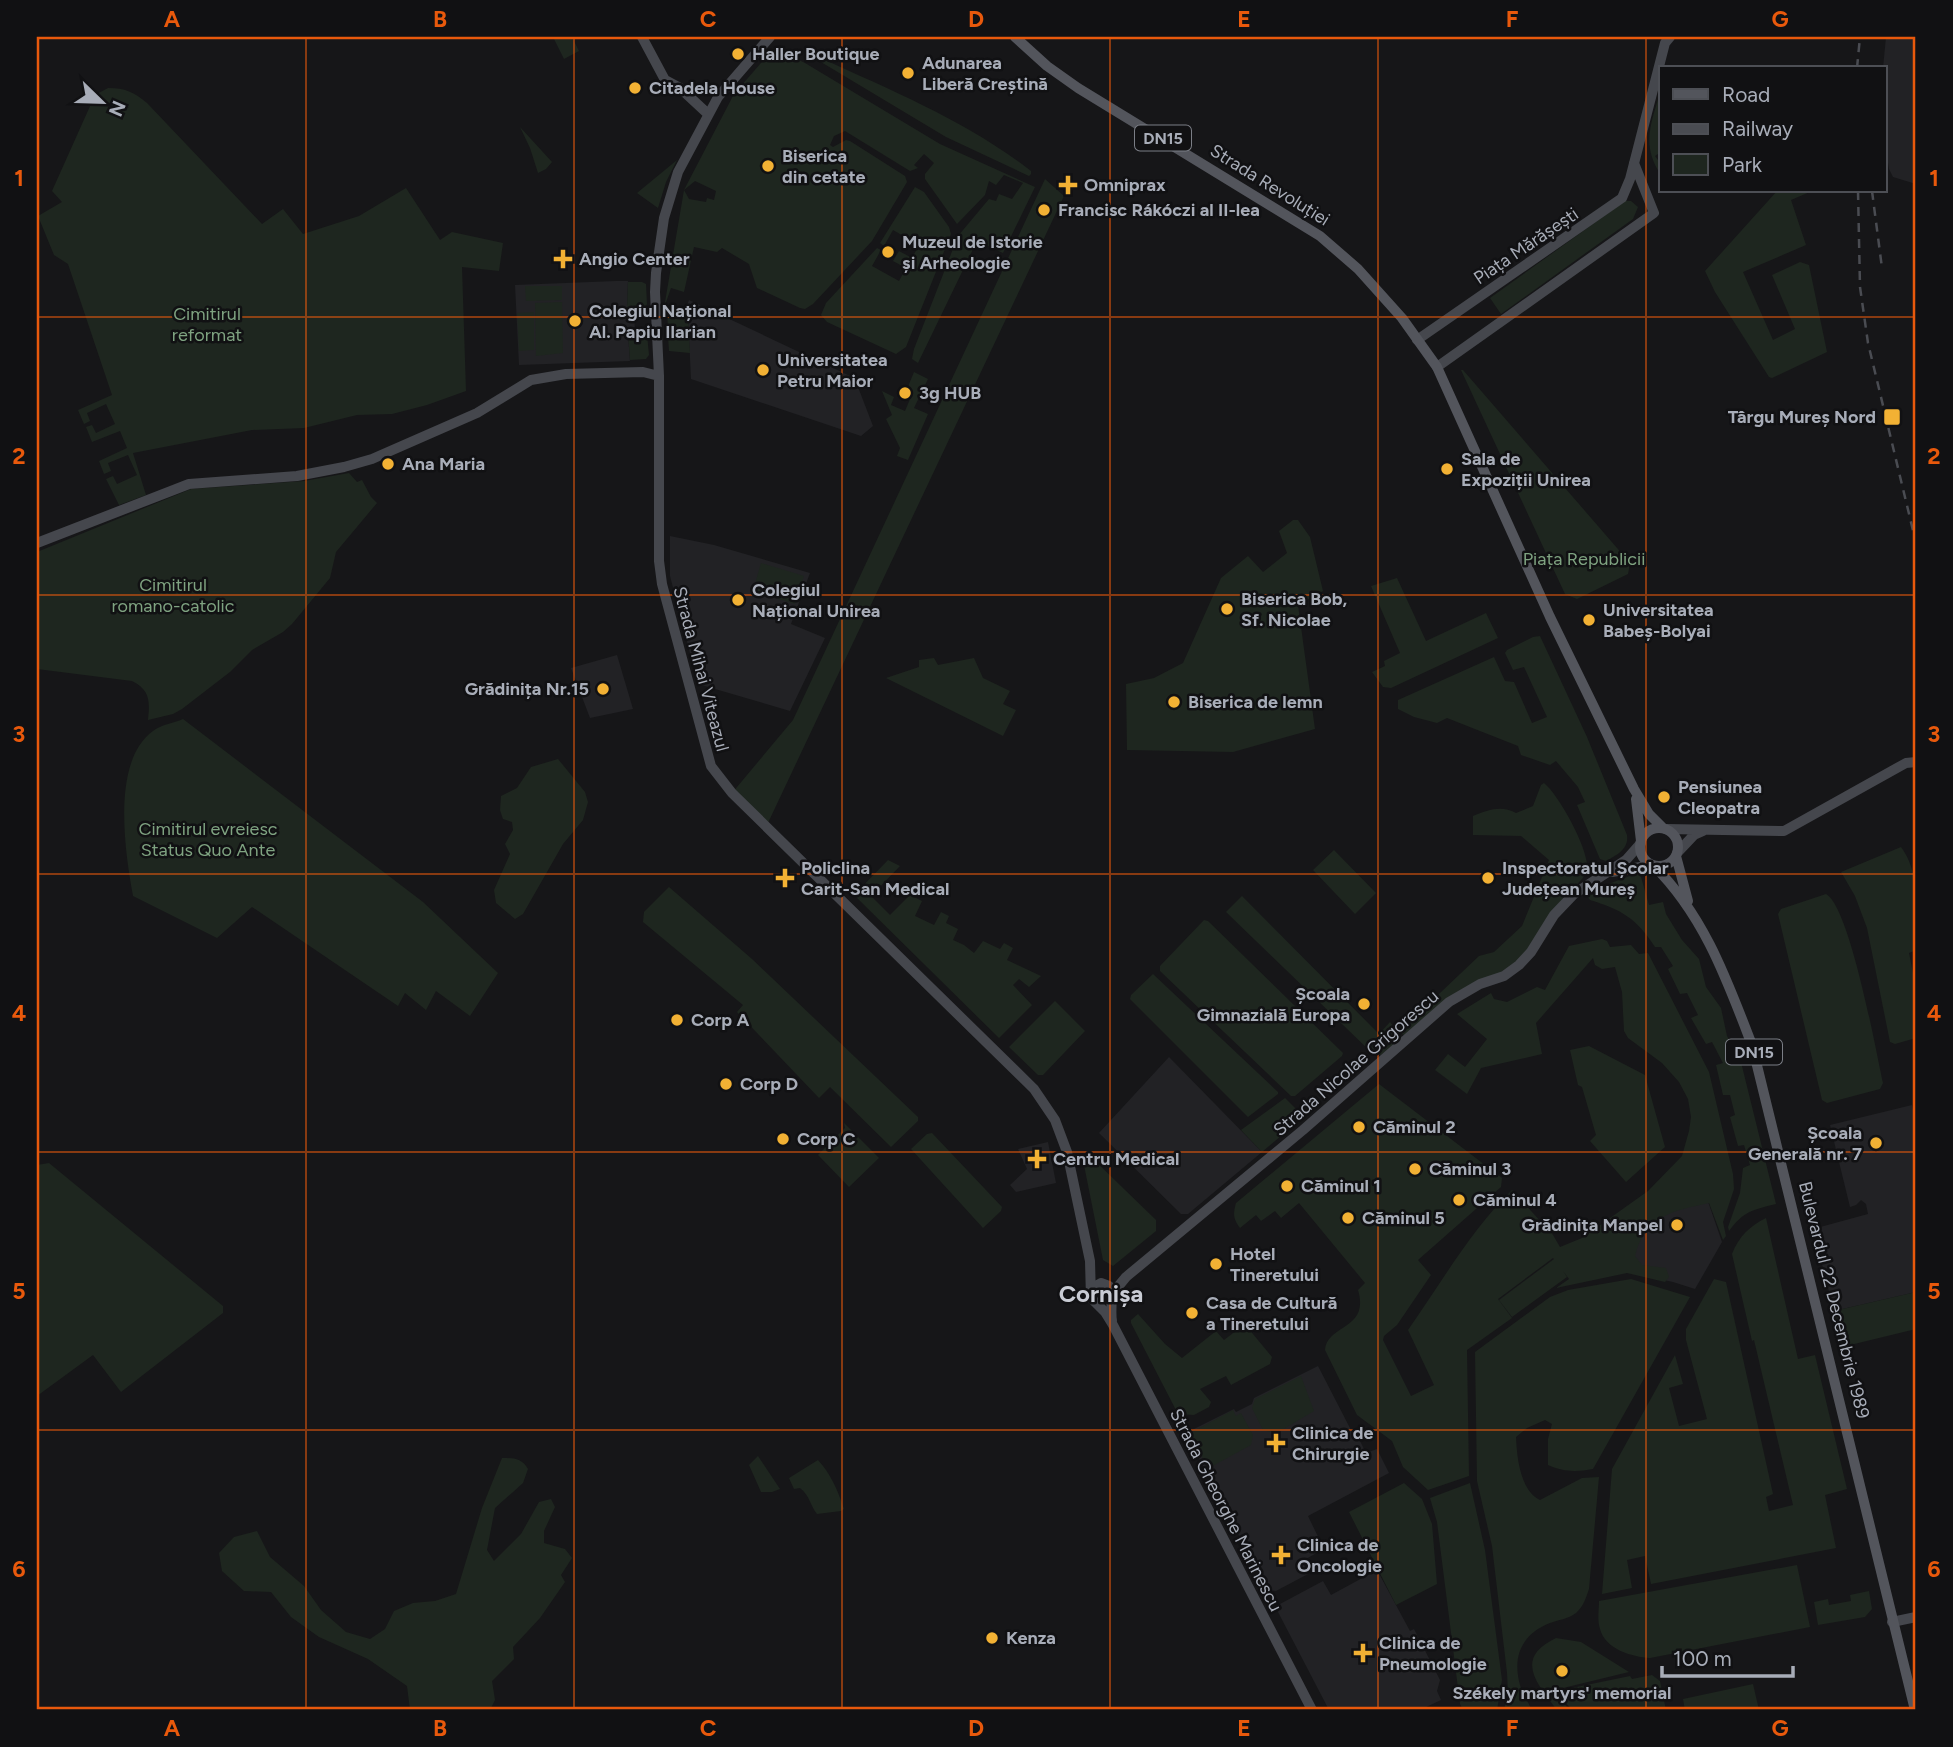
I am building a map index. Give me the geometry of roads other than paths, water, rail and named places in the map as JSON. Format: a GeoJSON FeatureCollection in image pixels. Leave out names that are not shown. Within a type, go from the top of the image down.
{"type":"FeatureCollection","features":[{"type":"Feature","properties":{"kind":"main road"},"geometry":{"type":"LineString","coordinates":[[642,37],[665,79],[680,88],[708,114]]}},
{"type":"Feature","properties":{"kind":"main road","name":"Strada Mihai Viteazul"},"geometry":{"type":"LineString","coordinates":[[770,37],[721,91],[672,187],[664,218],[656,282],[662,584],[711,766],[732,793],[1034,1089],[1055,1120],[1066,1152],[1090,1261]]}},
{"type":"Feature","properties":{"kind":"main road","name":"Strada Revoluției"},"geometry":{"type":"LineString","coordinates":[[1015,37],[1046,66],[1078,88],[1320,236],[1341,252],[1384,296],[1417,340]]}},
{"type":"Feature","properties":{"kind":"main road","name":"Piața Mărășești"},"geometry":{"type":"LineString","coordinates":[[1659,66],[1665,43],[1670,37]]}},
{"type":"Feature","properties":{"kind":"main road","name":"Piața Mărășești"},"geometry":{"type":"LineString","coordinates":[[1417,340],[1622,198],[1630,180],[1659,66]]}},
{"type":"Feature","properties":{"kind":"main road"},"geometry":{"type":"LineString","coordinates":[[1437,367],[1654,213],[1634,163]]}},
{"type":"Feature","properties":{"kind":"main road","name":"DN15"},"geometry":{"type":"LineString","coordinates":[[1417,340],[1437,367],[1550,617],[1634,789],[1649,814],[1664,828]]}},
{"type":"Feature","properties":{"kind":"main road"},"geometry":{"type":"LineString","coordinates":[[37,543],[189,484],[298,476],[372,459],[477,413],[531,380],[566,374],[643,372],[659,376]]}},
{"type":"Feature","properties":{"kind":"main road"},"geometry":{"type":"LineString","coordinates":[[1641,842],[1648,831],[1664,828],[1784,831],[1906,764],[1916,762]]}},
{"type":"Feature","properties":{"kind":"main road","name":"DN15"},"geometry":{"type":"LineString","coordinates":[[1634,789],[1641,842]]}},
{"type":"Feature","properties":{"kind":"main road","name":"Bulevardul 22 Decembrie 1989"},"geometry":{"type":"LineString","coordinates":[[1664,828],[1677,838],[1677,855],[1690,909]]}},
{"type":"Feature","properties":{"kind":"main road"},"geometry":{"type":"LineString","coordinates":[[1652,865],[1669,864],[1694,835],[1706,829]]}},
{"type":"Feature","properties":{"kind":"main road","name":"Bulevardul 22 Decembrie 1989"},"geometry":{"type":"LineString","coordinates":[[1641,842],[1642,856],[1674,886],[1690,909],[1720,964],[1752,1045],[1915,1710]]}},
{"type":"Feature","properties":{"kind":"main road","name":"Strada Nicolae Grigorescu"},"geometry":{"type":"LineString","coordinates":[[1112,1296],[1126,1277],[1294,1139],[1449,1002],[1480,984],[1504,976],[1519,965],[1531,952],[1554,915],[1574,894],[1626,860],[1641,842]]}},
{"type":"Feature","properties":{"kind":"main road","name":"Strada Nicolae Grigorescu"},"geometry":{"type":"LineString","coordinates":[[1601,875],[1652,865]]}},
{"type":"Feature","properties":{"kind":"main road"},"geometry":{"type":"LineString","coordinates":[[1090,1261],[1112,1296],[1105,1304],[1097,1304],[1091,1298],[1090,1261]]}},
{"type":"Feature","properties":{"kind":"main road","name":"Strada Nicolae Grigorescu"},"geometry":{"type":"LineString","coordinates":[[1105,1283],[1126,1277]]}},
{"type":"Feature","properties":{"kind":"main road"},"geometry":{"type":"LineString","coordinates":[[1091,1289],[1097,1283],[1105,1283]]}},
{"type":"Feature","properties":{"kind":"main road","name":"Strada Gheorghe Marinescu"},"geometry":{"type":"LineString","coordinates":[[1112,1296],[1113,1325]]}},
{"type":"Feature","properties":{"kind":"main road","name":"Strada Gheorghe Marinescu"},"geometry":{"type":"LineString","coordinates":[[1097,1304],[1113,1325],[1312,1710]]}},
{"type":"Feature","properties":{"kind":"main road"},"geometry":{"type":"LineString","coordinates":[[1892,1622],[1916,1617]]}},
{"type":"Feature","properties":{"kind":"railway"},"geometry":{"type":"LineString","coordinates":[[1857,66],[1860,37]]}},
{"type":"Feature","properties":{"kind":"railway"},"geometry":{"type":"LineString","coordinates":[[1858,192],[1860,287],[1868,343],[1916,543]]}},
{"type":"Feature","properties":{"kind":"railway"},"geometry":{"type":"LineString","coordinates":[[1872,192],[1882,268]]}},
{"type":"Feature","properties":{"kind":"place","name":"Haller Boutique"},"geometry":{"type":"Point","coordinates":[738,54]}},
{"type":"Feature","properties":{"kind":"place","name":"Adunarea Liberă Creștină"},"geometry":{"type":"Point","coordinates":[908,73]}},
{"type":"Feature","properties":{"kind":"place","name":"Citadela House"},"geometry":{"type":"Point","coordinates":[635,88]}},
{"type":"Feature","properties":{"kind":"place","name":"Biserica din cetate"},"geometry":{"type":"Point","coordinates":[768,166]}},
{"type":"Feature","properties":{"kind":"place","name":"Omniprax"},"geometry":{"type":"Point","coordinates":[1068,185]}},
{"type":"Feature","properties":{"kind":"place","name":"Francisc Rákóczi al II-lea"},"geometry":{"type":"Point","coordinates":[1044,210]}},
{"type":"Feature","properties":{"kind":"place","name":"Muzeul de Istorie și Arheologie"},"geometry":{"type":"Point","coordinates":[888,252]}},
{"type":"Feature","properties":{"kind":"place","name":"Angio Center"},"geometry":{"type":"Point","coordinates":[563,259]}},
{"type":"Feature","properties":{"kind":"place","name":"Colegiul Național Al. Papiu Ilarian"},"geometry":{"type":"Point","coordinates":[575,321]}},
{"type":"Feature","properties":{"kind":"place","name":"Universitatea Petru Maior"},"geometry":{"type":"Point","coordinates":[763,370]}},
{"type":"Feature","properties":{"kind":"place","name":"3g HUB"},"geometry":{"type":"Point","coordinates":[905,393]}},
{"type":"Feature","properties":{"kind":"place","name":"Târgu Mureș Nord"},"geometry":{"type":"Point","coordinates":[1892,417]}},
{"type":"Feature","properties":{"kind":"place","name":"Ana Maria"},"geometry":{"type":"Point","coordinates":[388,464]}},
{"type":"Feature","properties":{"kind":"place","name":"Sala de Expoziții Unirea"},"geometry":{"type":"Point","coordinates":[1447,469]}},
{"type":"Feature","properties":{"kind":"place","name":"Colegiul Național Unirea"},"geometry":{"type":"Point","coordinates":[738,600]}},
{"type":"Feature","properties":{"kind":"place","name":"Biserica Bob, Sf. Nicolae"},"geometry":{"type":"Point","coordinates":[1227,609]}},
{"type":"Feature","properties":{"kind":"place","name":"Universitatea Babeș-Bolyai"},"geometry":{"type":"Point","coordinates":[1589,620]}},
{"type":"Feature","properties":{"kind":"place","name":"Grădinița Nr.15"},"geometry":{"type":"Point","coordinates":[603,689]}},
{"type":"Feature","properties":{"kind":"place","name":"Biserica de lemn"},"geometry":{"type":"Point","coordinates":[1174,702]}},
{"type":"Feature","properties":{"kind":"place","name":"Pensiunea Cleopatra"},"geometry":{"type":"Point","coordinates":[1664,797]}},
{"type":"Feature","properties":{"kind":"place","name":"Policlina Carit-San Medical"},"geometry":{"type":"Point","coordinates":[785,878]}},
{"type":"Feature","properties":{"kind":"place","name":"Inspectoratul Școlar Județean Mureș"},"geometry":{"type":"Point","coordinates":[1488,878]}},
{"type":"Feature","properties":{"kind":"place","name":"Școala Gimnazială Europa"},"geometry":{"type":"Point","coordinates":[1364,1004]}},
{"type":"Feature","properties":{"kind":"place","name":"Corp A"},"geometry":{"type":"Point","coordinates":[677,1020]}},
{"type":"Feature","properties":{"kind":"place","name":"Corp D"},"geometry":{"type":"Point","coordinates":[726,1084]}},
{"type":"Feature","properties":{"kind":"place","name":"Căminul 2"},"geometry":{"type":"Point","coordinates":[1359,1127]}},
{"type":"Feature","properties":{"kind":"place","name":"Corp C"},"geometry":{"type":"Point","coordinates":[783,1139]}},
{"type":"Feature","properties":{"kind":"place","name":"Școala Generală nr. 7"},"geometry":{"type":"Point","coordinates":[1876,1143]}},
{"type":"Feature","properties":{"kind":"place","name":"Centru Medical"},"geometry":{"type":"Point","coordinates":[1037,1159]}},
{"type":"Feature","properties":{"kind":"place","name":"Căminul 3"},"geometry":{"type":"Point","coordinates":[1415,1169]}},
{"type":"Feature","properties":{"kind":"place","name":"Căminul 1"},"geometry":{"type":"Point","coordinates":[1287,1186]}},
{"type":"Feature","properties":{"kind":"place","name":"Căminul 4"},"geometry":{"type":"Point","coordinates":[1459,1200]}},
{"type":"Feature","properties":{"kind":"place","name":"Căminul 5"},"geometry":{"type":"Point","coordinates":[1348,1218]}},
{"type":"Feature","properties":{"kind":"place","name":"Grădinița Manpel"},"geometry":{"type":"Point","coordinates":[1677,1225]}},
{"type":"Feature","properties":{"kind":"place","name":"Hotel Tineretului"},"geometry":{"type":"Point","coordinates":[1216,1264]}},
{"type":"Feature","properties":{"kind":"place","name":"Casa de Cultură a Tineretului"},"geometry":{"type":"Point","coordinates":[1192,1313]}},
{"type":"Feature","properties":{"kind":"place","name":"Clinica de Chirurgie"},"geometry":{"type":"Point","coordinates":[1276,1443]}},
{"type":"Feature","properties":{"kind":"place","name":"Clinica de Oncologie"},"geometry":{"type":"Point","coordinates":[1281,1555]}},
{"type":"Feature","properties":{"kind":"place","name":"Kenza"},"geometry":{"type":"Point","coordinates":[992,1638]}},
{"type":"Feature","properties":{"kind":"place","name":"Clinica de Pneumologie"},"geometry":{"type":"Point","coordinates":[1363,1653]}},
{"type":"Feature","properties":{"kind":"place","name":"Székely martyrs' memorial"},"geometry":{"type":"Point","coordinates":[1562,1671]}},
{"type":"Feature","properties":{"kind":"district","name":"Cornișa"},"geometry":{"type":"Point","coordinates":[1101,1293]}},
{"type":"Feature","properties":{"kind":"park label","name":"Cimitirul reformat"},"geometry":{"type":"Point","coordinates":[207,324]}},
{"type":"Feature","properties":{"kind":"park label","name":"Piața Republicii"},"geometry":{"type":"Point","coordinates":[1584,559]}},
{"type":"Feature","properties":{"kind":"park label","name":"Cimitirul romano-catolic"},"geometry":{"type":"Point","coordinates":[173,595]}},
{"type":"Feature","properties":{"kind":"park label","name":"Cimitirul evreiesc Status Quo Ante"},"geometry":{"type":"Point","coordinates":[208,839]}}]}
